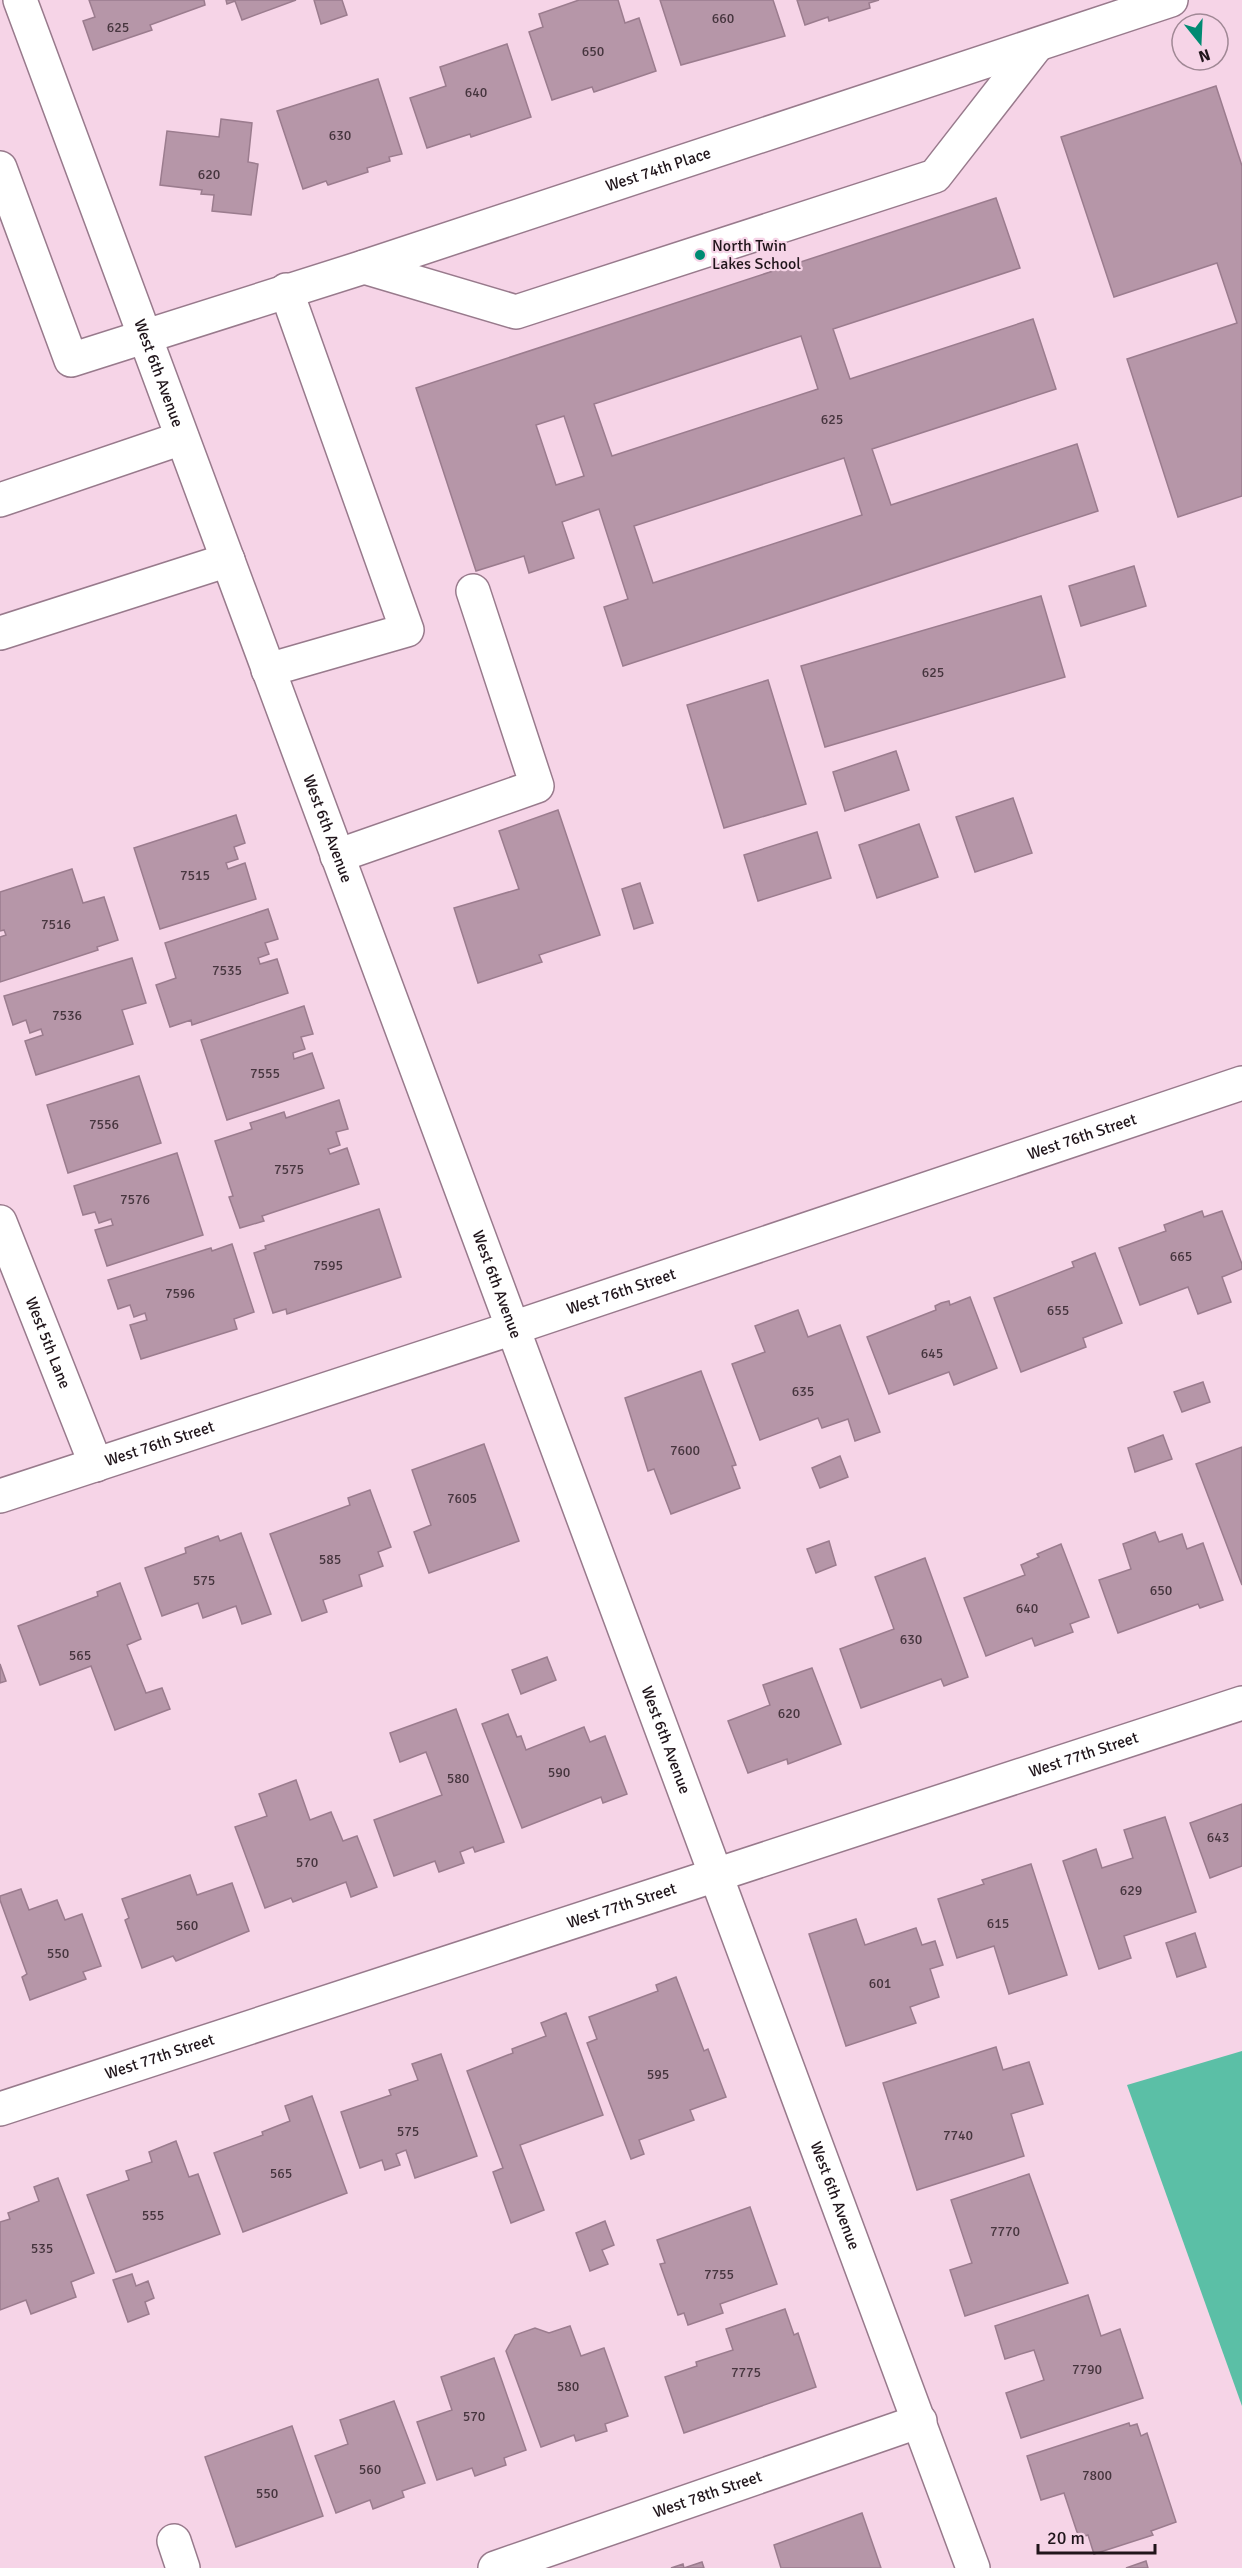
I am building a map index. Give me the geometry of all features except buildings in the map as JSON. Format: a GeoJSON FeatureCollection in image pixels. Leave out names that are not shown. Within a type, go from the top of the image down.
{"type":"FeatureCollection","features":[{"type":"Feature","properties":{"kind":"street","name":"West 6th Avenue"},"geometry":{"type":"LineString","coordinates":[[20,0],[973,2568]]}},
{"type":"Feature","properties":{"kind":"street","name":"West 74th Place"},"geometry":{"type":"LineString","coordinates":[[0,168],[71,360],[364,267],[1172,0]]}},
{"type":"Feature","properties":{"kind":"street"},"geometry":{"type":"LineString","coordinates":[[364,267],[516,312],[923,180],[934,176],[1037,45]]}},
{"type":"Feature","properties":{"kind":"street"},"geometry":{"type":"LineString","coordinates":[[268,670],[407,630],[286,290]]}},
{"type":"Feature","properties":{"kind":"street"},"geometry":{"type":"LineString","coordinates":[[0,500],[182,438]]}},
{"type":"Feature","properties":{"kind":"street"},"geometry":{"type":"LineString","coordinates":[[0,633],[228,560]]}},
{"type":"Feature","properties":{"kind":"street"},"geometry":{"type":"LineString","coordinates":[[337,856],[537,786],[473,591]]}},
{"type":"Feature","properties":{"kind":"street","name":"West 76th Street"},"geometry":{"type":"LineString","coordinates":[[0,1496],[513,1328],[1242,1083]]}},
{"type":"Feature","properties":{"kind":"street","name":"West 5th Lane"},"geometry":{"type":"LineString","coordinates":[[0,1222],[96,1465]]}},
{"type":"Feature","properties":{"kind":"street","name":"West 77th Street"},"geometry":{"type":"LineString","coordinates":[[0,2109],[1242,1702]]}},
{"type":"Feature","properties":{"kind":"street","name":"West 78th Street"},"geometry":{"type":"LineString","coordinates":[[495,2568],[920,2421]]}},
{"type":"Feature","properties":{"kind":"shaded area"},"geometry":{"type":"Polygon","coordinates":[[[1242,2051],[1242,2406],[1127,2085],[1242,2051]]]}},
{"type":"Feature","properties":{"kind":"place","name":"North Twin Lakes School"},"geometry":{"type":"Point","coordinates":[700,255]}}]}
